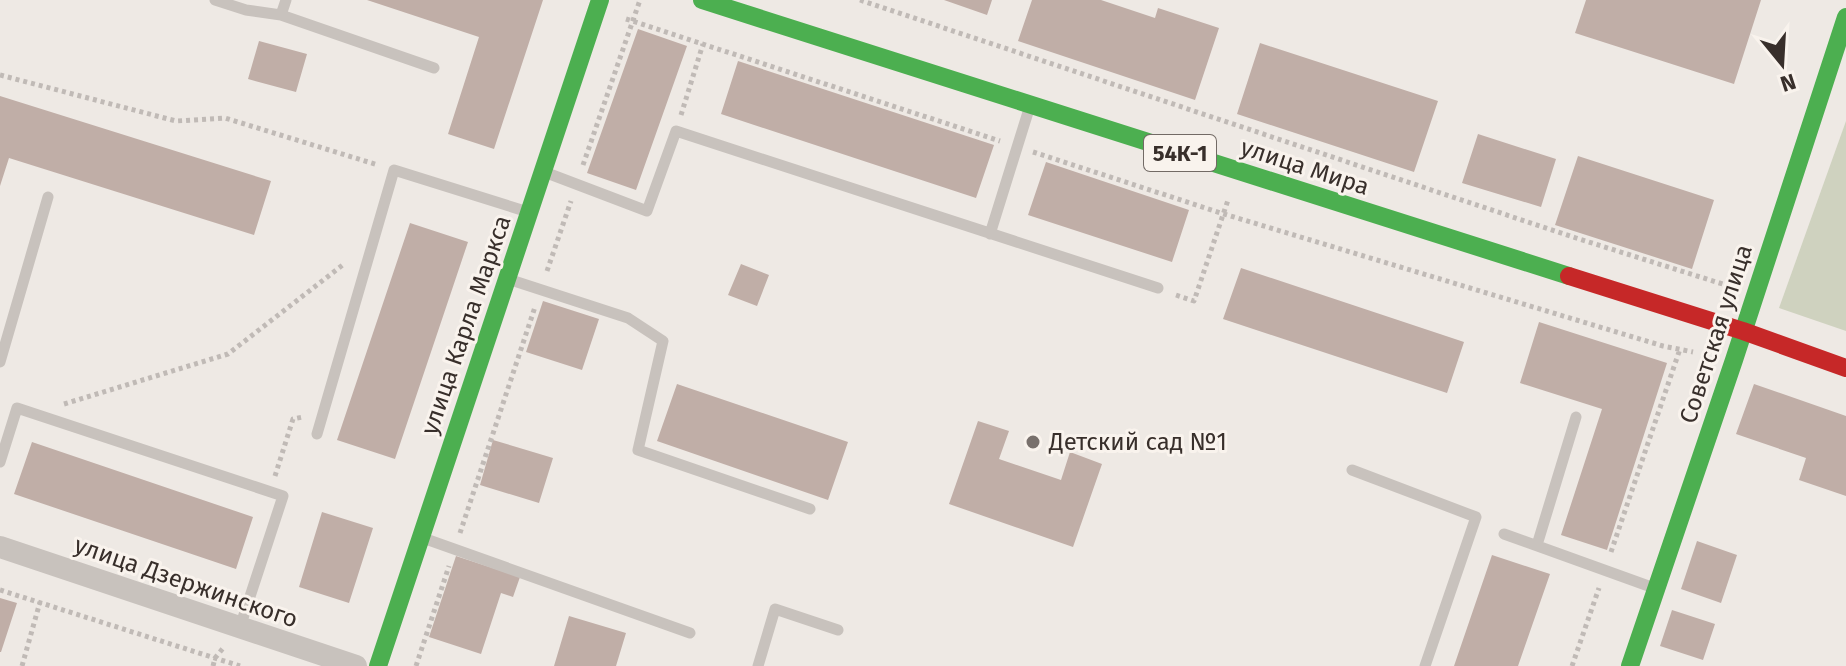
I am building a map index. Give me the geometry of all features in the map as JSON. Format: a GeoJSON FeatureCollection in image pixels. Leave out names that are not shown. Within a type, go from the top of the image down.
{"type":"FeatureCollection","features":[{"type":"Feature","properties":{"kind":"main road","name":"улица Мира"},"geometry":{"type":"LineString","coordinates":[[702,0],[1743,331],[1846,368]]}},
{"type":"Feature","properties":{"kind":"main road","name":"улица Карла Маркса"},"geometry":{"type":"LineString","coordinates":[[378,666],[599,5]]}},
{"type":"Feature","properties":{"kind":"main road","name":"Советская улица"},"geometry":{"type":"LineString","coordinates":[[1630,666],[1846,17]]}},
{"type":"Feature","properties":{"kind":"street","name":"улица Дзержинского"},"geometry":{"type":"LineString","coordinates":[[0,547],[356,666]]}},
{"type":"Feature","properties":{"kind":"lane"},"geometry":{"type":"LineString","coordinates":[[215,0],[246,10],[281,15],[434,68]]}},
{"type":"Feature","properties":{"kind":"lane"},"geometry":{"type":"LineString","coordinates":[[281,15],[286,0]]}},
{"type":"Feature","properties":{"kind":"lane"},"geometry":{"type":"LineString","coordinates":[[990,234],[1030,104]]}},
{"type":"Feature","properties":{"kind":"lane"},"geometry":{"type":"LineString","coordinates":[[543,171],[647,211],[676,131],[1158,288]]}},
{"type":"Feature","properties":{"kind":"lane"},"geometry":{"type":"LineString","coordinates":[[317,434],[394,170],[529,212]]}},
{"type":"Feature","properties":{"kind":"lane"},"geometry":{"type":"LineString","coordinates":[[0,362],[48,197]]}},
{"type":"Feature","properties":{"kind":"lane"},"geometry":{"type":"LineString","coordinates":[[507,279],[628,318],[663,341],[638,450],[810,509]]}},
{"type":"Feature","properties":{"kind":"lane"},"geometry":{"type":"LineString","coordinates":[[0,462],[17,408],[283,496],[240,627]]}},
{"type":"Feature","properties":{"kind":"lane"},"geometry":{"type":"LineString","coordinates":[[1537,545],[1576,417]]}},
{"type":"Feature","properties":{"kind":"lane"},"geometry":{"type":"LineString","coordinates":[[1352,470],[1476,517],[1425,666]]}},
{"type":"Feature","properties":{"kind":"lane"},"geometry":{"type":"LineString","coordinates":[[1504,534],[1656,589]]}},
{"type":"Feature","properties":{"kind":"lane"},"geometry":{"type":"LineString","coordinates":[[420,537],[690,633]]}},
{"type":"Feature","properties":{"kind":"lane"},"geometry":{"type":"LineString","coordinates":[[758,666],[775,609],[838,630]]}},
{"type":"Feature","properties":{"kind":"path"},"geometry":{"type":"LineString","coordinates":[[416,666],[640,0]]}},
{"type":"Feature","properties":{"kind":"path"},"geometry":{"type":"LineString","coordinates":[[860,0],[1440,194],[1755,294]]}},
{"type":"Feature","properties":{"kind":"path"},"geometry":{"type":"LineString","coordinates":[[599,5],[633,21],[1224,214],[1663,346],[1694,352]]}},
{"type":"Feature","properties":{"kind":"path"},"geometry":{"type":"LineString","coordinates":[[676,131],[703,44]]}},
{"type":"Feature","properties":{"kind":"path"},"geometry":{"type":"LineString","coordinates":[[0,75],[176,121],[225,118],[394,170]]}},
{"type":"Feature","properties":{"kind":"path"},"geometry":{"type":"LineString","coordinates":[[1158,288],[1194,301],[1236,171]]}},
{"type":"Feature","properties":{"kind":"path"},"geometry":{"type":"LineString","coordinates":[[33,413],[228,354],[373,242]]}},
{"type":"Feature","properties":{"kind":"path"},"geometry":{"type":"LineString","coordinates":[[1572,666],[1680,349]]}},
{"type":"Feature","properties":{"kind":"path"},"geometry":{"type":"LineString","coordinates":[[271,492],[293,419],[323,412]]}},
{"type":"Feature","properties":{"kind":"path"},"geometry":{"type":"LineString","coordinates":[[0,590],[240,666]]}},
{"type":"Feature","properties":{"kind":"path"},"geometry":{"type":"LineString","coordinates":[[22,666],[40,602]]}},
{"type":"Feature","properties":{"kind":"green space"},"geometry":{"type":"Polygon","coordinates":[[[1846,121],[1846,331],[1779,308],[1846,121]]]}},
{"type":"Feature","properties":{"kind":"building"},"geometry":{"type":"Polygon","coordinates":[[[367,0],[543,0],[494,149],[448,134],[479,37],[367,0]]]}},
{"type":"Feature","properties":{"kind":"building"},"geometry":{"type":"Polygon","coordinates":[[[944,0],[992,0],[987,15],[944,0]]]}},
{"type":"Feature","properties":{"kind":"building"},"geometry":{"type":"Polygon","coordinates":[[[1032,0],[1101,0],[1155,18],[1158,8],[1219,28],[1195,100],[1018,41],[1032,0]]]}},
{"type":"Feature","properties":{"kind":"building"},"geometry":{"type":"Polygon","coordinates":[[[1586,0],[1761,0],[1734,84],[1575,33],[1586,0]]]}},
{"type":"Feature","properties":{"kind":"building"},"geometry":{"type":"Polygon","coordinates":[[[638,29],[687,46],[636,190],[587,173],[638,29]]]}},
{"type":"Feature","properties":{"kind":"building"},"geometry":{"type":"Polygon","coordinates":[[[259,41],[307,54],[296,92],[248,79],[259,41]]]}},
{"type":"Feature","properties":{"kind":"building"},"geometry":{"type":"Polygon","coordinates":[[[1260,43],[1438,101],[1414,172],[1237,114],[1260,43]]]}},
{"type":"Feature","properties":{"kind":"building"},"geometry":{"type":"Polygon","coordinates":[[[738,61],[994,145],[976,198],[721,114],[738,61]]]}},
{"type":"Feature","properties":{"kind":"building"},"geometry":{"type":"Polygon","coordinates":[[[0,96],[271,181],[254,235],[9,158],[0,186],[0,96]]]}},
{"type":"Feature","properties":{"kind":"building"},"geometry":{"type":"Polygon","coordinates":[[[1478,134],[1556,159],[1541,207],[1462,183],[1478,134]]]}},
{"type":"Feature","properties":{"kind":"building"},"geometry":{"type":"Polygon","coordinates":[[[1578,156],[1714,200],[1692,269],[1555,225],[1578,156]]]}},
{"type":"Feature","properties":{"kind":"building"},"geometry":{"type":"Polygon","coordinates":[[[1046,162],[1189,210],[1172,262],[1028,215],[1046,162]]]}},
{"type":"Feature","properties":{"kind":"building"},"geometry":{"type":"Polygon","coordinates":[[[410,223],[468,242],[395,459],[337,440],[410,223]]]}},
{"type":"Feature","properties":{"kind":"building"},"geometry":{"type":"Polygon","coordinates":[[[741,264],[769,275],[757,306],[728,295],[741,264]]]}},
{"type":"Feature","properties":{"kind":"building"},"geometry":{"type":"Polygon","coordinates":[[[1241,268],[1464,342],[1447,393],[1223,319],[1241,268]]]}},
{"type":"Feature","properties":{"kind":"building"},"geometry":{"type":"Polygon","coordinates":[[[543,301],[599,319],[582,370],[526,352],[543,301]]]}},
{"type":"Feature","properties":{"kind":"building"},"geometry":{"type":"Polygon","coordinates":[[[1539,322],[1667,363],[1607,550],[1561,535],[1602,409],[1520,383],[1539,322]]]}},
{"type":"Feature","properties":{"kind":"building"},"geometry":{"type":"Polygon","coordinates":[[[677,384],[848,442],[828,500],[657,441],[677,384]]]}},
{"type":"Feature","properties":{"kind":"building"},"geometry":{"type":"Polygon","coordinates":[[[1754,384],[1846,416],[1846,496],[1799,480],[1806,458],[1736,434],[1754,384]]]}},
{"type":"Feature","properties":{"kind":"building"},"geometry":{"type":"Polygon","coordinates":[[[978,421],[1009,431],[999,459],[1061,480],[1070,452],[1102,464],[1073,547],[949,504],[978,421]]]}},
{"type":"Feature","properties":{"kind":"building"},"geometry":{"type":"Polygon","coordinates":[[[493,440],[553,458],[539,503],[480,485],[493,440]]]}},
{"type":"Feature","properties":{"kind":"building"},"geometry":{"type":"Polygon","coordinates":[[[32,442],[253,517],[236,569],[14,494],[32,442]]]}},
{"type":"Feature","properties":{"kind":"building"},"geometry":{"type":"Polygon","coordinates":[[[322,512],[373,528],[349,603],[299,587],[322,512]]]}},
{"type":"Feature","properties":{"kind":"building"},"geometry":{"type":"Polygon","coordinates":[[[1697,541],[1737,555],[1721,603],[1681,589],[1697,541]]]}},
{"type":"Feature","properties":{"kind":"building"},"geometry":{"type":"Polygon","coordinates":[[[1492,555],[1550,574],[1518,666],[1454,666],[1492,555]]]}},
{"type":"Feature","properties":{"kind":"building"},"geometry":{"type":"Polygon","coordinates":[[[456,556],[520,577],[513,597],[501,593],[481,654],[429,637],[456,556]]]}},
{"type":"Feature","properties":{"kind":"building"},"geometry":{"type":"Polygon","coordinates":[[[0,598],[17,603],[1,652],[0,652],[0,598]]]}},
{"type":"Feature","properties":{"kind":"building"},"geometry":{"type":"Polygon","coordinates":[[[1672,610],[1715,624],[1703,660],[1660,646],[1672,610]]]}},
{"type":"Feature","properties":{"kind":"building"},"geometry":{"type":"Polygon","coordinates":[[[569,616],[626,633],[616,666],[554,666],[569,616]]]}},
{"type":"Feature","properties":{"kind":"traffic: fast"},"geometry":{"type":"LineString","coordinates":[[378,666],[600,0]]}},
{"type":"Feature","properties":{"kind":"traffic: fast"},"geometry":{"type":"LineString","coordinates":[[702,0],[1569,276]]}},
{"type":"Feature","properties":{"kind":"traffic: fast"},"geometry":{"type":"LineString","coordinates":[[1630,666],[1846,17]]}},
{"type":"Feature","properties":{"kind":"traffic: jam"},"geometry":{"type":"LineString","coordinates":[[1569,276],[1743,331],[1846,368]]}},
{"type":"Feature","properties":{"kind":"place","name":"Детский сад №1"},"geometry":{"type":"Point","coordinates":[1033,442]}}]}
